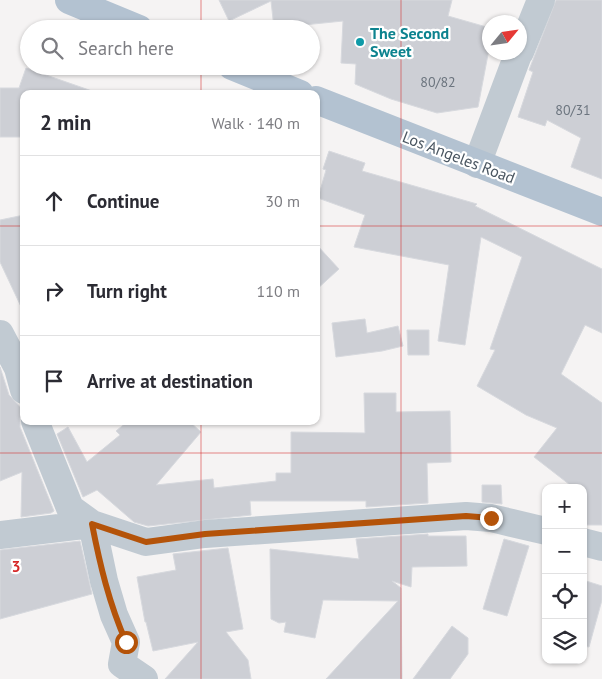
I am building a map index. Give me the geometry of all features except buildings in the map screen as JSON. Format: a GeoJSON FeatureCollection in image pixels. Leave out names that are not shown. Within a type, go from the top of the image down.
{"type":"FeatureCollection","features":[{"type":"Feature","properties":{"kind":"main road"},"geometry":{"type":"LineString","coordinates":[[69,0],[117,20]]}},
{"type":"Feature","properties":{"kind":"main road"},"geometry":{"type":"LineString","coordinates":[[254,75],[290,90]]}},
{"type":"Feature","properties":{"kind":"main road","name":"Los Angeles Road"},"geometry":{"type":"LineString","coordinates":[[320,102],[602,212]]}},
{"type":"Feature","properties":{"kind":"street"},"geometry":{"type":"LineString","coordinates":[[527,33],[541,0]]}},
{"type":"Feature","properties":{"kind":"street"},"geometry":{"type":"LineString","coordinates":[[477,164],[516,60]]}},
{"type":"Feature","properties":{"kind":"street"},"geometry":{"type":"LineString","coordinates":[[0,334],[20,375]]}},
{"type":"Feature","properties":{"kind":"street"},"geometry":{"type":"LineString","coordinates":[[37,425],[70,508],[92,524],[146,542],[205,534],[466,516],[491,518],[542,530]]}},
{"type":"Feature","properties":{"kind":"street"},"geometry":{"type":"LineString","coordinates":[[0,534],[92,524]]}},
{"type":"Feature","properties":{"kind":"street"},"geometry":{"type":"LineString","coordinates":[[92,524],[104,582],[114,615],[126,642],[122,664],[144,679]]}},
{"type":"Feature","properties":{"kind":"street"},"geometry":{"type":"LineString","coordinates":[[587,543],[602,547]]}},
{"type":"Feature","properties":{"kind":"place","name":"The Second Sweet"},"geometry":{"type":"Point","coordinates":[360,42]}},
{"type":"Feature","properties":{"kind":"route"},"geometry":{"type":"LineString","coordinates":[[126,642],[114,615],[104,582],[92,524],[146,542],[205,534],[466,516],[491,518]]}}]}
